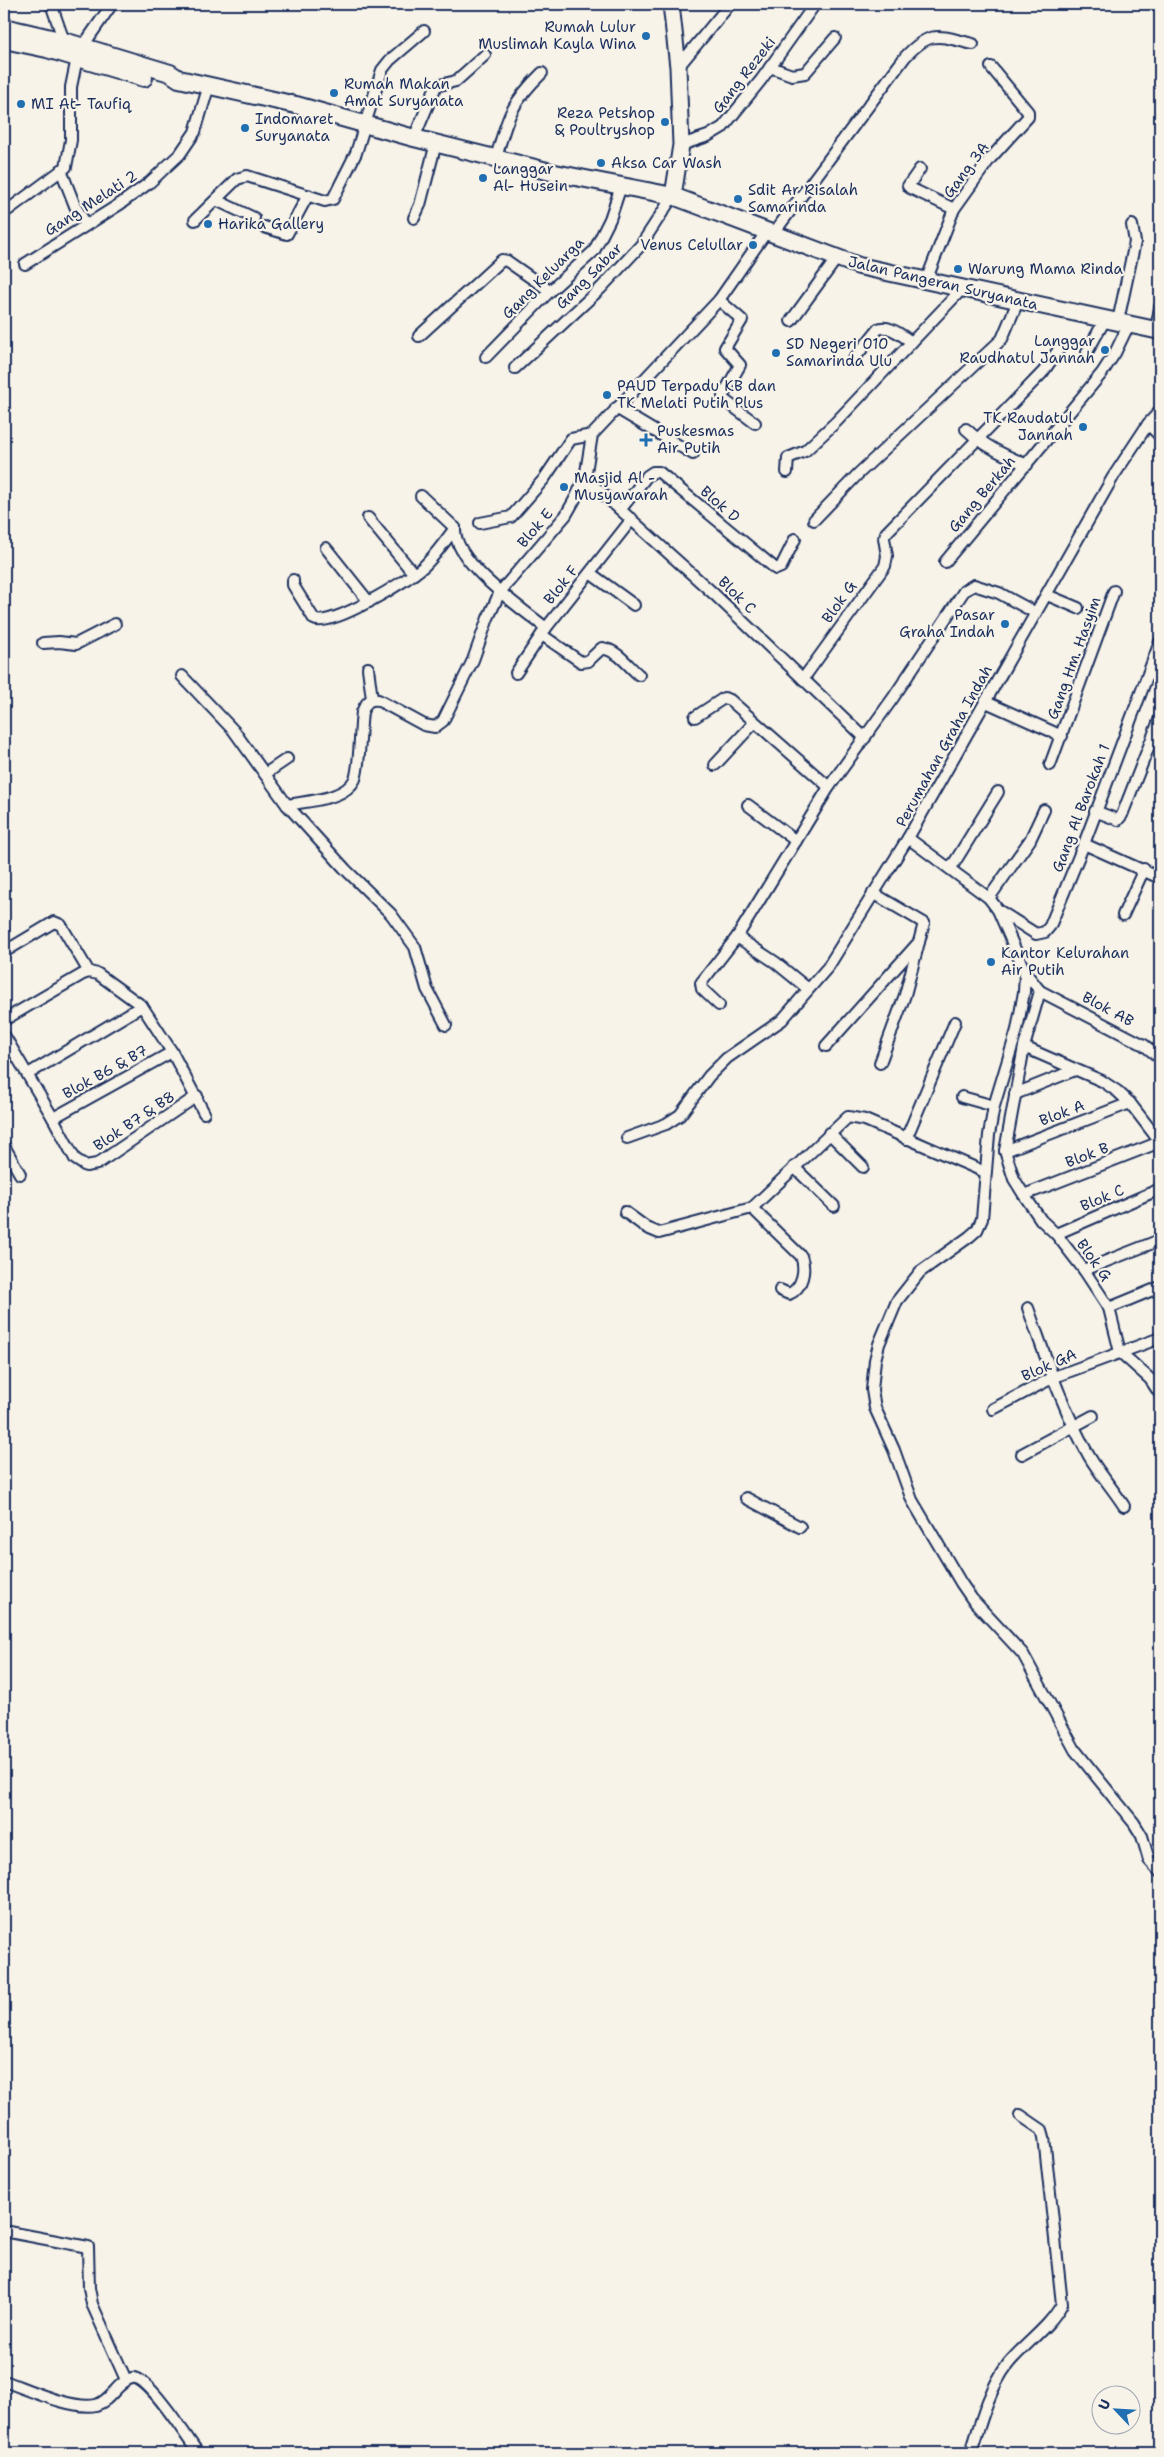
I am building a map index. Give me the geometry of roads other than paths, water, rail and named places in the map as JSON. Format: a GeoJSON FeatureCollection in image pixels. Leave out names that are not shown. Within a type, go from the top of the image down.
{"type":"FeatureCollection","features":[{"type":"Feature","properties":{"kind":"main road"},"geometry":{"type":"LineString","coordinates":[[671,4],[678,67],[681,145],[673,196]]}},
{"type":"Feature","properties":{"kind":"main road","name":"Jalan Pangeran Suryanata"},"geometry":{"type":"LineString","coordinates":[[4,27],[72,49],[170,73],[179,79],[296,105],[414,138],[496,158],[673,196],[859,266],[1158,330]]}},
{"type":"Feature","properties":{"kind":"main road","name":"Jalan Pangeran Suryanata"},"geometry":{"type":"LineString","coordinates":[[4,40],[72,49]]}},
{"type":"Feature","properties":{"kind":"street"},"geometry":{"type":"LineString","coordinates":[[4,213],[66,167],[69,157],[72,49],[51,4]]}},
{"type":"Feature","properties":{"kind":"street"},"geometry":{"type":"LineString","coordinates":[[72,49],[112,4]]}},
{"type":"Feature","properties":{"kind":"street"},"geometry":{"type":"LineString","coordinates":[[678,67],[730,4]]}},
{"type":"Feature","properties":{"kind":"street","name":"Gang Rezeki"},"geometry":{"type":"LineString","coordinates":[[681,145],[708,136],[722,127],[770,67],[815,4]]}},
{"type":"Feature","properties":{"kind":"street"},"geometry":{"type":"LineString","coordinates":[[195,220],[238,179],[247,176],[329,201],[337,196],[356,153],[382,70],[390,60],[424,32]]}},
{"type":"Feature","properties":{"kind":"street"},"geometry":{"type":"LineString","coordinates":[[480,523],[511,517],[544,479],[570,439],[592,436],[616,408],[719,300],[905,57],[917,44],[927,38],[939,36],[973,44]]}},
{"type":"Feature","properties":{"kind":"street"},"geometry":{"type":"LineString","coordinates":[[770,67],[792,76],[805,73],[835,38]]}},
{"type":"Feature","properties":{"kind":"street"},"geometry":{"type":"LineString","coordinates":[[414,138],[436,86],[461,78],[485,55]]}},
{"type":"Feature","properties":{"kind":"street","name":"Gang 3A"},"geometry":{"type":"LineString","coordinates":[[926,281],[954,209],[989,160],[1025,121],[1028,112],[991,67]]}},
{"type":"Feature","properties":{"kind":"street"},"geometry":{"type":"LineString","coordinates":[[496,158],[512,108],[526,88],[542,73]]}},
{"type":"Feature","properties":{"kind":"street","name":"Gang Melati 2"},"geometry":{"type":"LineString","coordinates":[[25,264],[149,184],[185,148],[195,132],[209,85]]}},
{"type":"Feature","properties":{"kind":"street"},"geometry":{"type":"LineString","coordinates":[[414,218],[420,205],[436,143]]}},
{"type":"Feature","properties":{"kind":"street"},"geometry":{"type":"LineString","coordinates":[[920,169],[908,186],[954,209]]}},
{"type":"Feature","properties":{"kind":"street"},"geometry":{"type":"LineString","coordinates":[[62,170],[75,206],[86,224]]}},
{"type":"Feature","properties":{"kind":"street","name":"Gang Keluarga"},"geometry":{"type":"LineString","coordinates":[[486,357],[550,291],[594,251],[610,219],[621,186]]}},
{"type":"Feature","properties":{"kind":"street"},"geometry":{"type":"LineString","coordinates":[[264,227],[287,234],[308,195]]}},
{"type":"Feature","properties":{"kind":"street","name":"Gang Sabar"},"geometry":{"type":"LineString","coordinates":[[515,368],[601,288],[641,245],[673,196]]}},
{"type":"Feature","properties":{"kind":"street"},"geometry":{"type":"LineString","coordinates":[[216,200],[254,218]]}},
{"type":"Feature","properties":{"kind":"street"},"geometry":{"type":"LineString","coordinates":[[1087,352],[1117,321],[1135,242],[1132,225]]}},
{"type":"Feature","properties":{"kind":"street"},"geometry":{"type":"LineString","coordinates":[[791,321],[837,258]]}},
{"type":"Feature","properties":{"kind":"street"},"geometry":{"type":"LineString","coordinates":[[419,336],[502,260],[507,261],[550,291]]}},
{"type":"Feature","properties":{"kind":"street"},"geometry":{"type":"LineString","coordinates":[[787,472],[786,463],[788,458],[804,451],[830,428],[963,288]]}},
{"type":"Feature","properties":{"kind":"street"},"geometry":{"type":"LineString","coordinates":[[719,300],[742,320],[725,348],[740,365],[723,395],[723,399],[755,423]]}},
{"type":"Feature","properties":{"kind":"street"},"geometry":{"type":"LineString","coordinates":[[814,520],[858,474],[1002,339],[1018,301]]}},
{"type":"Feature","properties":{"kind":"street"},"geometry":{"type":"LineString","coordinates":[[1158,330],[1160,307]]}},
{"type":"Feature","properties":{"kind":"street","name":"Gang Berkah"},"geometry":{"type":"LineString","coordinates":[[945,562],[1102,373],[1115,354],[1117,321]]}},
{"type":"Feature","properties":{"kind":"street"},"geometry":{"type":"LineString","coordinates":[[854,359],[878,329],[882,327],[887,327],[912,342]]}},
{"type":"Feature","properties":{"kind":"street"},"geometry":{"type":"LineString","coordinates":[[977,440],[1043,372],[1059,349]]}},
{"type":"Feature","properties":{"kind":"street"},"geometry":{"type":"LineString","coordinates":[[616,408],[693,454]]}},
{"type":"Feature","properties":{"kind":"street","name":"Perumahan Graha Indah"},"geometry":{"type":"LineString","coordinates":[[1040,991],[1025,972],[998,910],[989,898],[908,838],[1113,477],[1148,424],[1160,411]]}},
{"type":"Feature","properties":{"kind":"street"},"geometry":{"type":"LineString","coordinates":[[1148,424],[1160,436]]}},
{"type":"Feature","properties":{"kind":"street"},"geometry":{"type":"LineString","coordinates":[[966,429],[977,440],[1027,465]]}},
{"type":"Feature","properties":{"kind":"street","name":"Blok E"},"geometry":{"type":"LineString","coordinates":[[372,699],[378,700],[424,725],[435,727],[443,721],[473,660],[488,618],[500,592],[566,515],[584,478],[592,436]]}},
{"type":"Feature","properties":{"kind":"street","name":"Blok G"},"geometry":{"type":"LineString","coordinates":[[803,679],[885,566],[887,556],[885,535],[977,440]]}},
{"type":"Feature","properties":{"kind":"street","name":"Blok D"},"geometry":{"type":"LineString","coordinates":[[621,508],[647,476],[653,472],[659,472],[776,569],[781,567],[795,539]]}},
{"type":"Feature","properties":{"kind":"street","name":"Blok C"},"geometry":{"type":"LineString","coordinates":[[584,478],[621,508],[865,738]]}},
{"type":"Feature","properties":{"kind":"street"},"geometry":{"type":"LineString","coordinates":[[421,496],[455,528]]}},
{"type":"Feature","properties":{"kind":"street"},"geometry":{"type":"LineString","coordinates":[[368,518],[414,574]]}},
{"type":"Feature","properties":{"kind":"street","name":"Blok F"},"geometry":{"type":"LineString","coordinates":[[516,673],[544,632],[632,519]]}},
{"type":"Feature","properties":{"kind":"street"},"geometry":{"type":"LineString","coordinates":[[455,528],[454,539],[474,568],[544,632],[581,662],[588,661],[602,648],[620,656],[639,675]]}},
{"type":"Feature","properties":{"kind":"street"},"geometry":{"type":"LineString","coordinates":[[292,580],[293,586],[318,621],[322,621],[369,602],[393,589],[429,561],[455,528]]}},
{"type":"Feature","properties":{"kind":"street"},"geometry":{"type":"LineString","coordinates":[[326,548],[369,602]]}},
{"type":"Feature","properties":{"kind":"street"},"geometry":{"type":"LineString","coordinates":[[590,573],[634,605]]}},
{"type":"Feature","properties":{"kind":"street"},"geometry":{"type":"LineString","coordinates":[[719,1005],[700,986],[737,937],[829,787],[865,738],[967,588],[974,585],[999,593],[1036,613]]}},
{"type":"Feature","properties":{"kind":"street","name":"Gang Hm. Hasyim"},"geometry":{"type":"LineString","coordinates":[[1050,766],[1114,591]]}},
{"type":"Feature","properties":{"kind":"street"},"geometry":{"type":"LineString","coordinates":[[1047,595],[1078,608]]}},
{"type":"Feature","properties":{"kind":"street"},"geometry":{"type":"LineString","coordinates":[[43,643],[76,644],[115,624]]}},
{"type":"Feature","properties":{"kind":"street","name":"Gang Al Barokah 1"},"geometry":{"type":"LineString","coordinates":[[998,910],[1036,934],[1045,932],[1050,926],[1084,844],[1160,642]]}},
{"type":"Feature","properties":{"kind":"street"},"geometry":{"type":"LineString","coordinates":[[287,806],[331,796],[346,789],[354,779],[362,712],[366,702],[372,699],[368,668]]}},
{"type":"Feature","properties":{"kind":"street"},"geometry":{"type":"LineString","coordinates":[[182,676],[223,718],[287,806],[390,914],[415,947],[427,989],[446,1025]]}},
{"type":"Feature","properties":{"kind":"street"},"geometry":{"type":"LineString","coordinates":[[695,717],[724,698],[730,700],[754,724],[829,787]]}},
{"type":"Feature","properties":{"kind":"street","name":"Gang Hm. Hasyim"},"geometry":{"type":"LineString","coordinates":[[986,702],[1062,736]]}},
{"type":"Feature","properties":{"kind":"street"},"geometry":{"type":"LineString","coordinates":[[1095,811],[1113,820],[1118,820],[1122,815],[1160,718]]}},
{"type":"Feature","properties":{"kind":"street"},"geometry":{"type":"LineString","coordinates":[[715,765],[754,724]]}},
{"type":"Feature","properties":{"kind":"street"},"geometry":{"type":"LineString","coordinates":[[265,774],[287,759]]}},
{"type":"Feature","properties":{"kind":"street"},"geometry":{"type":"LineString","coordinates":[[951,868],[998,792]]}},
{"type":"Feature","properties":{"kind":"street"},"geometry":{"type":"LineString","coordinates":[[748,805],[796,841]]}},
{"type":"Feature","properties":{"kind":"street"},"geometry":{"type":"LineString","coordinates":[[989,898],[1030,840],[1044,810]]}},
{"type":"Feature","properties":{"kind":"street"},"geometry":{"type":"LineString","coordinates":[[627,1138],[666,1124],[680,1115],[720,1066],[782,1020],[807,988],[828,967],[908,838]]}},
{"type":"Feature","properties":{"kind":"street"},"geometry":{"type":"LineString","coordinates":[[1084,844],[1160,878]]}},
{"type":"Feature","properties":{"kind":"street"},"geometry":{"type":"LineString","coordinates":[[1123,915],[1144,870]]}},
{"type":"Feature","properties":{"kind":"street"},"geometry":{"type":"LineString","coordinates":[[873,893],[922,920],[924,928],[905,995],[880,1063]]}},
{"type":"Feature","properties":{"kind":"street"},"geometry":{"type":"LineString","coordinates":[[4,952],[54,922],[61,925],[89,972]]}},
{"type":"Feature","properties":{"kind":"street"},"geometry":{"type":"LineString","coordinates":[[737,937],[775,962],[807,988]]}},
{"type":"Feature","properties":{"kind":"street"},"geometry":{"type":"LineString","coordinates":[[826,1046],[919,942]]}},
{"type":"Feature","properties":{"kind":"street"},"geometry":{"type":"LineString","coordinates":[[4,1020],[89,972],[98,974],[142,1006],[172,1052],[197,1096],[204,1113]]}},
{"type":"Feature","properties":{"kind":"street"},"geometry":{"type":"LineString","coordinates":[[1025,972],[1017,1030],[994,1106],[986,1150],[984,1210],[977,1230],[920,1272],[897,1301],[875,1360],[872,1390],[875,1408],[894,1450],[911,1500],[972,1599],[1023,1654],[1075,1750],[1134,1823],[1142,1836],[1150,1860],[1160,1872]]}},
{"type":"Feature","properties":{"kind":"street"},"geometry":{"type":"LineString","coordinates":[[1024,1195],[1014,1180],[1005,1151],[1024,1047],[1040,991]]}},
{"type":"Feature","properties":{"kind":"street","name":"Blok AB"},"geometry":{"type":"LineString","coordinates":[[1040,991],[1144,1045],[1160,1058]]}},
{"type":"Feature","properties":{"kind":"street"},"geometry":{"type":"LineString","coordinates":[[28,1074],[142,1006]]}},
{"type":"Feature","properties":{"kind":"street"},"geometry":{"type":"LineString","coordinates":[[906,1139],[955,1022]]}},
{"type":"Feature","properties":{"kind":"street"},"geometry":{"type":"LineString","coordinates":[[4,1035],[53,1118]]}},
{"type":"Feature","properties":{"kind":"street"},"geometry":{"type":"LineString","coordinates":[[1024,1047],[1102,1081],[1117,1091],[1130,1103],[1160,1142]]}},
{"type":"Feature","properties":{"kind":"street","name":"Blok B6 & B7"},"geometry":{"type":"LineString","coordinates":[[53,1118],[172,1052]]}},
{"type":"Feature","properties":{"kind":"street"},"geometry":{"type":"LineString","coordinates":[[1015,1094],[1075,1070]]}},
{"type":"Feature","properties":{"kind":"street","name":"Blok B7 & B8"},"geometry":{"type":"LineString","coordinates":[[53,1118],[74,1159],[86,1166],[97,1164],[197,1096]]}},
{"type":"Feature","properties":{"kind":"street"},"geometry":{"type":"LineString","coordinates":[[962,1097],[994,1106]]}},
{"type":"Feature","properties":{"kind":"street","name":"Blok A"},"geometry":{"type":"LineString","coordinates":[[1005,1151],[1130,1103]]}},
{"type":"Feature","properties":{"kind":"street"},"geometry":{"type":"LineString","coordinates":[[625,1212],[647,1228],[659,1233],[752,1208],[829,1133],[848,1117],[856,1116],[985,1172]]}},
{"type":"Feature","properties":{"kind":"street"},"geometry":{"type":"LineString","coordinates":[[829,1133],[863,1167]]}},
{"type":"Feature","properties":{"kind":"street","name":"Blok B"},"geometry":{"type":"LineString","coordinates":[[1024,1195],[1160,1142]]}},
{"type":"Feature","properties":{"kind":"street"},"geometry":{"type":"LineString","coordinates":[[4,1146],[20,1174]]}},
{"type":"Feature","properties":{"kind":"street"},"geometry":{"type":"LineString","coordinates":[[794,1167],[834,1206]]}},
{"type":"Feature","properties":{"kind":"street","name":"Blok C"},"geometry":{"type":"LineString","coordinates":[[1056,1234],[1160,1189]]}},
{"type":"Feature","properties":{"kind":"street","name":"Blok G"},"geometry":{"type":"LineString","coordinates":[[1024,1195],[1041,1220],[1056,1234],[1084,1270],[1109,1308],[1120,1352]]}},
{"type":"Feature","properties":{"kind":"street"},"geometry":{"type":"LineString","coordinates":[[752,1208],[801,1256],[804,1263],[800,1284],[789,1294],[780,1290]]}},
{"type":"Feature","properties":{"kind":"street"},"geometry":{"type":"LineString","coordinates":[[1084,1270],[1160,1240]]}},
{"type":"Feature","properties":{"kind":"street"},"geometry":{"type":"LineString","coordinates":[[1109,1308],[1160,1287]]}},
{"type":"Feature","properties":{"kind":"street"},"geometry":{"type":"LineString","coordinates":[[1028,1308],[1074,1425],[1096,1467],[1124,1506]]}},
{"type":"Feature","properties":{"kind":"street"},"geometry":{"type":"LineString","coordinates":[[1160,1338],[1120,1352],[1150,1379],[1160,1394]]}},
{"type":"Feature","properties":{"kind":"street","name":"Blok GA"},"geometry":{"type":"LineString","coordinates":[[993,1410],[1054,1377],[1120,1352]]}},
{"type":"Feature","properties":{"kind":"street"},"geometry":{"type":"LineString","coordinates":[[1022,1454],[1093,1416]]}},
{"type":"Feature","properties":{"kind":"street"},"geometry":{"type":"LineString","coordinates":[[746,1498],[800,1527]]}},
{"type":"Feature","properties":{"kind":"street"},"geometry":{"type":"LineString","coordinates":[[972,2453],[993,2390],[1007,2366],[1056,2315],[1062,2304],[1044,2137],[1042,2130],[1020,2115]]}},
{"type":"Feature","properties":{"kind":"street"},"geometry":{"type":"LineString","coordinates":[[4,2231],[88,2247],[89,2288],[92,2304],[126,2380]]}},
{"type":"Feature","properties":{"kind":"street"},"geometry":{"type":"LineString","coordinates":[[4,2381],[86,2406],[106,2400],[126,2380],[134,2377],[141,2379],[177,2422],[198,2453]]}},
{"type":"Feature","properties":{"kind":"place","name":"Rumah Lulur Muslimah Kayla Wina"},"geometry":{"type":"Point","coordinates":[646,36]}},
{"type":"Feature","properties":{"kind":"place","name":"Rumah Makan Amat Suryanata"},"geometry":{"type":"Point","coordinates":[334,93]}},
{"type":"Feature","properties":{"kind":"place","name":"MI At- Taufiq"},"geometry":{"type":"Point","coordinates":[21,104]}},
{"type":"Feature","properties":{"kind":"place","name":"Reza Petshop & Poultryshop"},"geometry":{"type":"Point","coordinates":[665,122]}},
{"type":"Feature","properties":{"kind":"place","name":"Indomaret Suryanata"},"geometry":{"type":"Point","coordinates":[245,128]}},
{"type":"Feature","properties":{"kind":"place","name":"Aksa Car Wash"},"geometry":{"type":"Point","coordinates":[601,163]}},
{"type":"Feature","properties":{"kind":"place","name":"Langgar Al- Husein"},"geometry":{"type":"Point","coordinates":[483,178]}},
{"type":"Feature","properties":{"kind":"place","name":"Sdit Ar Risalah Samarinda"},"geometry":{"type":"Point","coordinates":[738,199]}},
{"type":"Feature","properties":{"kind":"place","name":"Harika Gallery"},"geometry":{"type":"Point","coordinates":[208,224]}},
{"type":"Feature","properties":{"kind":"place","name":"Venus Celullar"},"geometry":{"type":"Point","coordinates":[753,245]}},
{"type":"Feature","properties":{"kind":"place","name":"Warung Mama Rinda"},"geometry":{"type":"Point","coordinates":[958,269]}},
{"type":"Feature","properties":{"kind":"place","name":"Langgar Raudhatul Jannah"},"geometry":{"type":"Point","coordinates":[1105,350]}},
{"type":"Feature","properties":{"kind":"place","name":"SD Negeri 010 Samarinda Ulu"},"geometry":{"type":"Point","coordinates":[776,353]}},
{"type":"Feature","properties":{"kind":"place","name":"PAUD Terpadu KB dan TK Melati Putih Plus"},"geometry":{"type":"Point","coordinates":[607,395]}},
{"type":"Feature","properties":{"kind":"place","name":"TK Raudatul Jannah"},"geometry":{"type":"Point","coordinates":[1083,427]}},
{"type":"Feature","properties":{"kind":"place","name":"Puskesmas Air Putih"},"geometry":{"type":"Point","coordinates":[646,440]}},
{"type":"Feature","properties":{"kind":"place","name":"Masjid Al - Musyawarah"},"geometry":{"type":"Point","coordinates":[564,487]}},
{"type":"Feature","properties":{"kind":"place","name":"Pasar Graha Indah"},"geometry":{"type":"Point","coordinates":[1005,624]}},
{"type":"Feature","properties":{"kind":"place","name":"Kantor Kelurahan Air Putih"},"geometry":{"type":"Point","coordinates":[991,962]}}]}
